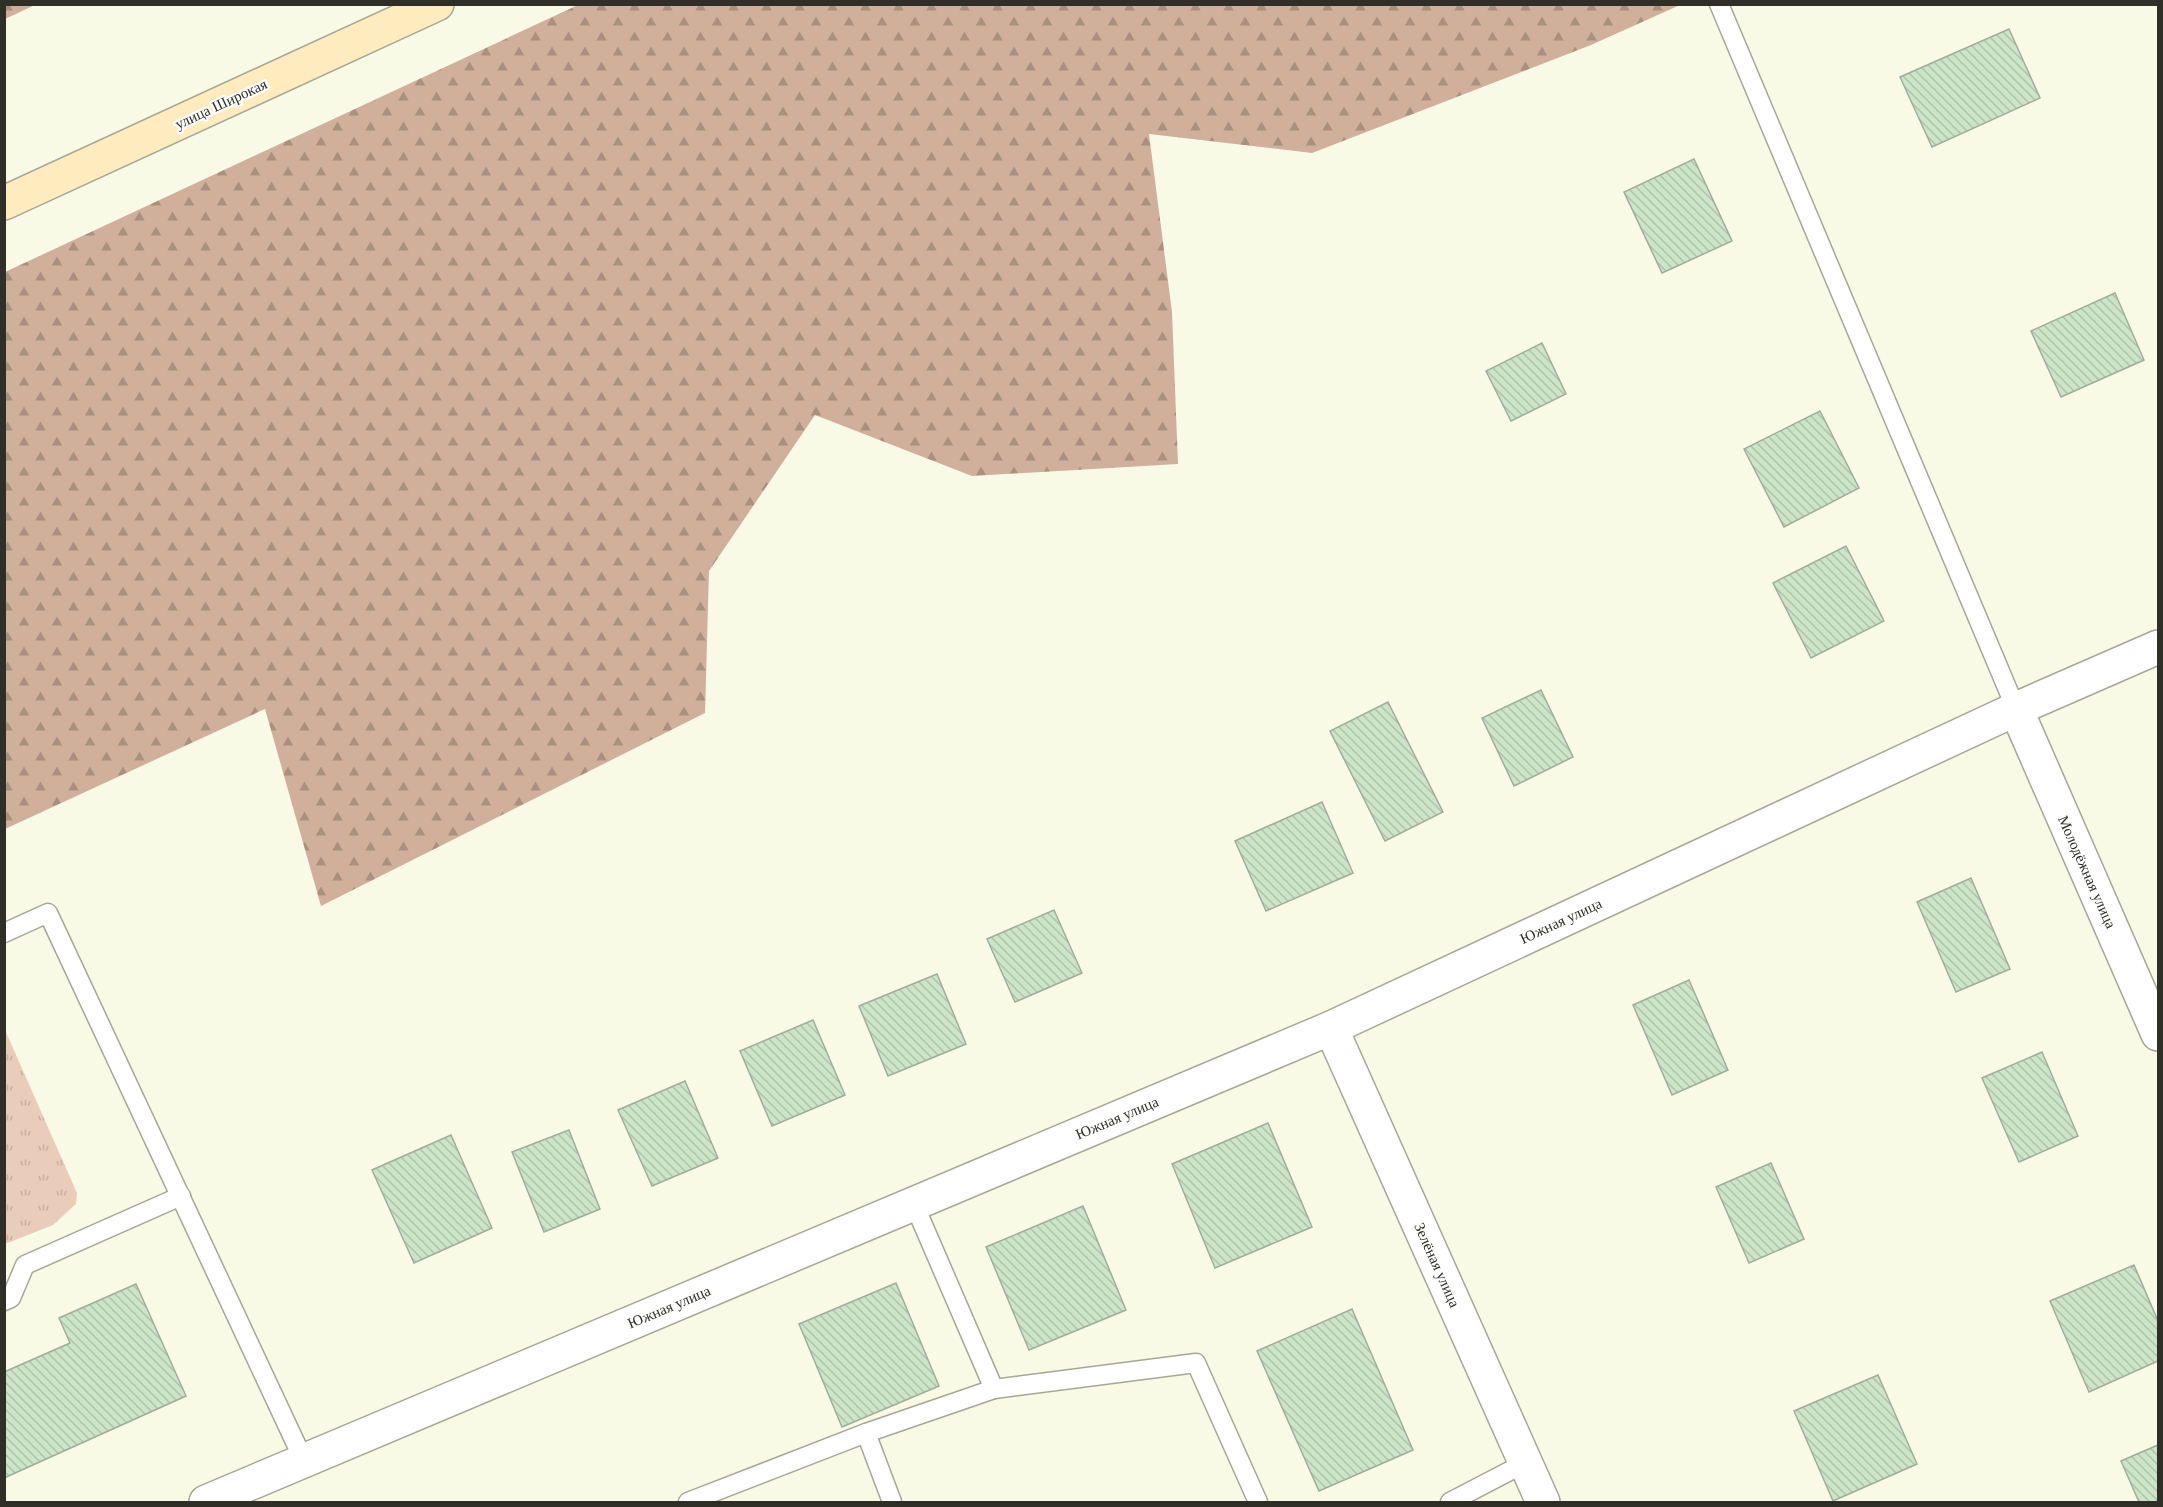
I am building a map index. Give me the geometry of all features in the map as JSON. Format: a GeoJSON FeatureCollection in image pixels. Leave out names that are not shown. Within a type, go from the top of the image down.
{"type":"FeatureCollection","features":[{"type":"Feature","properties":{"kind":"main road","name":"улица Широкая"},"geometry":{"type":"LineString","coordinates":[[4,203],[437,4]]}},
{"type":"Feature","properties":{"kind":"street","name":"Южная улица"},"geometry":{"type":"LineString","coordinates":[[206,1503],[1331,1028],[2016,709],[2158,647]]}},
{"type":"Feature","properties":{"kind":"street","name":"Молодёжная улица"},"geometry":{"type":"LineString","coordinates":[[2016,709],[2158,1034]]}},
{"type":"Feature","properties":{"kind":"street","name":"Зелёная улица"},"geometry":{"type":"LineString","coordinates":[[1331,1028],[1543,1503]]}},
{"type":"Feature","properties":{"kind":"lane"},"geometry":{"type":"LineString","coordinates":[[1719,4],[2016,709]]}},
{"type":"Feature","properties":{"kind":"lane"},"geometry":{"type":"LineString","coordinates":[[4,933],[48,913],[304,1461]]}},
{"type":"Feature","properties":{"kind":"lane"},"geometry":{"type":"LineString","coordinates":[[4,1301],[11,1298],[25,1265],[181,1196]]}},
{"type":"Feature","properties":{"kind":"lane"},"geometry":{"type":"LineString","coordinates":[[914,1204],[994,1389]]}},
{"type":"Feature","properties":{"kind":"lane"},"geometry":{"type":"LineString","coordinates":[[688,1503],[866,1433],[994,1389],[1197,1363],[1258,1503]]}},
{"type":"Feature","properties":{"kind":"lane"},"geometry":{"type":"LineString","coordinates":[[866,1433],[892,1503]]}},
{"type":"Feature","properties":{"kind":"lane"},"geometry":{"type":"LineString","coordinates":[[1450,1503],[1525,1462]]}},
{"type":"Feature","properties":{"kind":"green space"},"geometry":{"type":"Polygon","coordinates":[[[5,4],[35,4],[35,5],[5,19],[5,4]]]}},
{"type":"Feature","properties":{"kind":"green space"},"geometry":{"type":"Polygon","coordinates":[[[578,5],[1680,5],[1591,45],[1312,153],[1149,134],[1172,312],[1178,464],[972,476],[815,415],[709,571],[705,713],[321,906],[265,709],[5,829],[5,272],[578,5]]]}},
{"type":"Feature","properties":{"kind":"green space"},"geometry":{"type":"Polygon","coordinates":[[[5,1030],[77,1193],[76,1204],[53,1225],[5,1244],[5,1030]]]}},
{"type":"Feature","properties":{"kind":"building"},"geometry":{"type":"Polygon","coordinates":[[[2009,29],[2040,98],[1932,147],[1900,77],[2009,29]]]}},
{"type":"Feature","properties":{"kind":"building"},"geometry":{"type":"Polygon","coordinates":[[[1694,159],[1732,241],[1662,273],[1624,192],[1694,159]]]}},
{"type":"Feature","properties":{"kind":"building"},"geometry":{"type":"Polygon","coordinates":[[[2115,293],[2144,360],[2061,397],[2031,331],[2115,293]]]}},
{"type":"Feature","properties":{"kind":"building"},"geometry":{"type":"Polygon","coordinates":[[[1542,343],[1566,394],[1511,421],[1486,371],[1542,343]]]}},
{"type":"Feature","properties":{"kind":"building"},"geometry":{"type":"Polygon","coordinates":[[[1820,411],[1859,488],[1784,527],[1744,449],[1820,411]]]}},
{"type":"Feature","properties":{"kind":"building"},"geometry":{"type":"Polygon","coordinates":[[[1846,546],[1884,621],[1811,658],[1773,583],[1846,546]]]}},
{"type":"Feature","properties":{"kind":"building"},"geometry":{"type":"Polygon","coordinates":[[[1541,690],[1573,757],[1514,786],[1482,718],[1541,690]]]}},
{"type":"Feature","properties":{"kind":"building"},"geometry":{"type":"Polygon","coordinates":[[[1388,702],[1443,812],[1385,841],[1330,731],[1388,702]]]}},
{"type":"Feature","properties":{"kind":"building"},"geometry":{"type":"Polygon","coordinates":[[[1322,802],[1353,873],[1266,911],[1235,841],[1322,802]]]}},
{"type":"Feature","properties":{"kind":"building"},"geometry":{"type":"Polygon","coordinates":[[[1971,878],[2010,969],[1956,992],[1917,902],[1971,878]]]}},
{"type":"Feature","properties":{"kind":"building"},"geometry":{"type":"Polygon","coordinates":[[[1054,910],[1082,973],[1015,1002],[987,939],[1054,910]]]}},
{"type":"Feature","properties":{"kind":"building"},"geometry":{"type":"Polygon","coordinates":[[[937,974],[966,1044],[888,1076],[859,1006],[937,974]]]}},
{"type":"Feature","properties":{"kind":"building"},"geometry":{"type":"Polygon","coordinates":[[[1689,980],[1728,1070],[1672,1095],[1633,1005],[1689,980]]]}},
{"type":"Feature","properties":{"kind":"building"},"geometry":{"type":"Polygon","coordinates":[[[813,1020],[845,1095],[772,1126],[740,1051],[813,1020]]]}},
{"type":"Feature","properties":{"kind":"building"},"geometry":{"type":"Polygon","coordinates":[[[2042,1052],[2078,1136],[2019,1162],[1982,1078],[2042,1052]]]}},
{"type":"Feature","properties":{"kind":"building"},"geometry":{"type":"Polygon","coordinates":[[[685,1081],[718,1158],[652,1186],[618,1110],[685,1081]]]}},
{"type":"Feature","properties":{"kind":"building"},"geometry":{"type":"Polygon","coordinates":[[[1268,1123],[1312,1227],[1215,1268],[1172,1164],[1268,1123]]]}},
{"type":"Feature","properties":{"kind":"building"},"geometry":{"type":"Polygon","coordinates":[[[569,1130],[600,1209],[544,1232],[512,1152],[569,1130]]]}},
{"type":"Feature","properties":{"kind":"building"},"geometry":{"type":"Polygon","coordinates":[[[451,1135],[492,1228],[414,1263],[372,1170],[451,1135]]]}},
{"type":"Feature","properties":{"kind":"building"},"geometry":{"type":"Polygon","coordinates":[[[1771,1163],[1804,1239],[1749,1263],[1716,1187],[1771,1163]]]}},
{"type":"Feature","properties":{"kind":"building"},"geometry":{"type":"Polygon","coordinates":[[[1083,1206],[1126,1310],[1029,1350],[986,1247],[1083,1206]]]}},
{"type":"Feature","properties":{"kind":"building"},"geometry":{"type":"Polygon","coordinates":[[[2134,1265],[2158,1321],[2158,1361],[2089,1392],[2050,1301],[2134,1265]]]}},
{"type":"Feature","properties":{"kind":"building"},"geometry":{"type":"Polygon","coordinates":[[[896,1283],[939,1386],[842,1427],[799,1324],[896,1283]]]}},
{"type":"Feature","properties":{"kind":"building"},"geometry":{"type":"Polygon","coordinates":[[[136,1284],[186,1396],[4,1478],[4,1372],[70,1343],[59,1318],[136,1284]]]}},
{"type":"Feature","properties":{"kind":"building"},"geometry":{"type":"Polygon","coordinates":[[[1352,1309],[1413,1450],[1319,1491],[1257,1351],[1352,1309]]]}},
{"type":"Feature","properties":{"kind":"building"},"geometry":{"type":"Polygon","coordinates":[[[1878,1375],[1917,1464],[1833,1501],[1794,1411],[1878,1375]]]}},
{"type":"Feature","properties":{"kind":"building"},"geometry":{"type":"Polygon","coordinates":[[[2158,1445],[2158,1502],[2139,1502],[2121,1461],[2158,1445]]]}}]}
